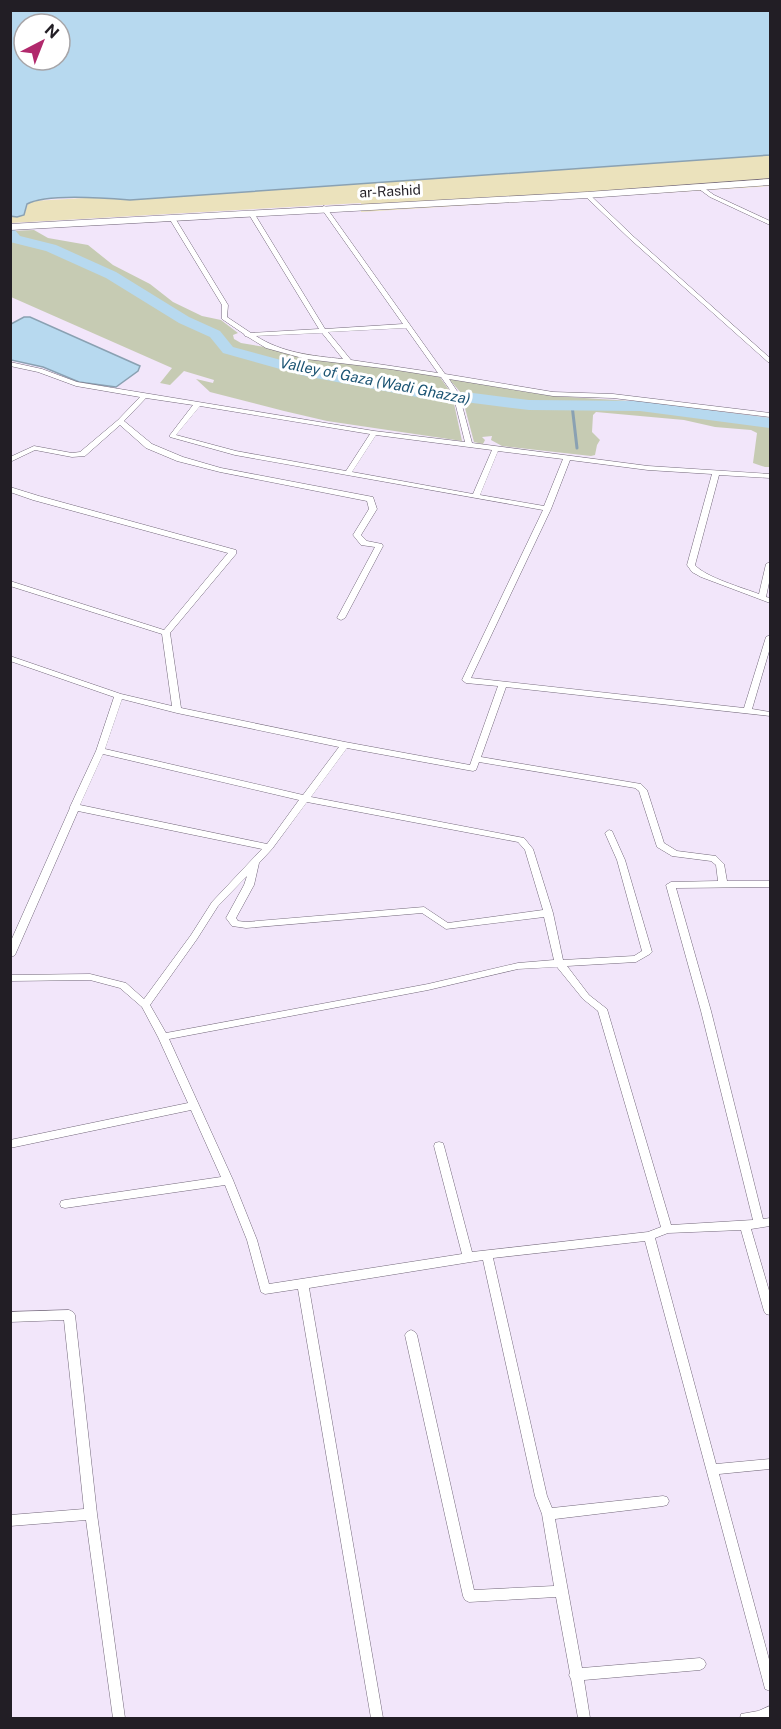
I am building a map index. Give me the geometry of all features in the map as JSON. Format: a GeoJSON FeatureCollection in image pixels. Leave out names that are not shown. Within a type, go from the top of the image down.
{"type":"FeatureCollection","features":[{"type":"Feature","properties":{"kind":"main road","name":"ar-Rashid"},"geometry":{"type":"LineString","coordinates":[[10,226],[587,195],[771,182]]}},
{"type":"Feature","properties":{"kind":"street"},"geometry":{"type":"LineString","coordinates":[[701,188],[712,196],[771,223]]}},
{"type":"Feature","properties":{"kind":"street"},"geometry":{"type":"LineString","coordinates":[[587,195],[771,361]]}},
{"type":"Feature","properties":{"kind":"street"},"geometry":{"type":"LineString","coordinates":[[324,208],[457,398],[469,445]]}},
{"type":"Feature","properties":{"kind":"street"},"geometry":{"type":"LineString","coordinates":[[250,213],[323,330],[349,362]]}},
{"type":"Feature","properties":{"kind":"street"},"geometry":{"type":"LineString","coordinates":[[172,218],[225,305],[224,318],[247,335],[278,349],[306,357],[442,375],[553,394],[613,396],[771,415]]}},
{"type":"Feature","properties":{"kind":"street"},"geometry":{"type":"LineString","coordinates":[[247,335],[407,326]]}},
{"type":"Feature","properties":{"kind":"street"},"geometry":{"type":"LineString","coordinates":[[10,364],[40,370],[76,384],[374,433],[648,468],[771,476]]}},
{"type":"Feature","properties":{"kind":"street"},"geometry":{"type":"LineString","coordinates":[[10,460],[34,448],[72,455],[82,454],[120,422],[144,396]]}},
{"type":"Feature","properties":{"kind":"street"},"geometry":{"type":"LineString","coordinates":[[198,404],[172,436],[235,453],[547,509]]}},
{"type":"Feature","properties":{"kind":"street"},"geometry":{"type":"LineString","coordinates":[[120,422],[149,446],[180,459],[219,470],[370,499],[373,509],[357,536],[364,543],[379,546],[341,618]]}},
{"type":"Feature","properties":{"kind":"street"},"geometry":{"type":"LineString","coordinates":[[348,473],[374,433]]}},
{"type":"Feature","properties":{"kind":"street"},"geometry":{"type":"LineString","coordinates":[[476,496],[496,448]]}},
{"type":"Feature","properties":{"kind":"street"},"geometry":{"type":"LineString","coordinates":[[568,457],[547,509],[466,680],[502,686],[771,714]]}},
{"type":"Feature","properties":{"kind":"street"},"geometry":{"type":"LineString","coordinates":[[716,472],[691,565],[704,575],[766,599],[771,564]]}},
{"type":"Feature","properties":{"kind":"street"},"geometry":{"type":"LineString","coordinates":[[10,489],[233,552],[166,633],[177,710]]}},
{"type":"Feature","properties":{"kind":"street"},"geometry":{"type":"LineString","coordinates":[[10,583],[166,633]]}},
{"type":"Feature","properties":{"kind":"street"},"geometry":{"type":"LineString","coordinates":[[747,711],[771,637]]}},
{"type":"Feature","properties":{"kind":"street"},"geometry":{"type":"LineString","coordinates":[[10,658],[119,696],[177,710],[345,745],[473,768],[502,686]]}},
{"type":"Feature","properties":{"kind":"street"},"geometry":{"type":"LineString","coordinates":[[10,955],[100,751],[119,696]]}},
{"type":"Feature","properties":{"kind":"street"},"geometry":{"type":"LineString","coordinates":[[145,1005],[215,904],[269,847],[345,745]]}},
{"type":"Feature","properties":{"kind":"street"},"geometry":{"type":"LineString","coordinates":[[100,751],[306,799],[521,840],[529,849],[548,913],[559,963],[586,997],[602,1009],[667,1229]]}},
{"type":"Feature","properties":{"kind":"street"},"geometry":{"type":"LineString","coordinates":[[476,759],[638,786],[643,790],[660,845],[675,854],[713,858],[720,864],[723,884]]}},
{"type":"Feature","properties":{"kind":"street"},"geometry":{"type":"LineString","coordinates":[[74,807],[269,847]]}},
{"type":"Feature","properties":{"kind":"street"},"geometry":{"type":"LineString","coordinates":[[163,1037],[428,987],[518,966],[636,958],[647,952],[621,860],[609,833]]}},
{"type":"Feature","properties":{"kind":"street"},"geometry":{"type":"LineString","coordinates":[[255,863],[249,885],[231,918],[235,924],[246,925],[424,910],[446,926],[548,913]]}},
{"type":"Feature","properties":{"kind":"street"},"geometry":{"type":"LineString","coordinates":[[10,978],[90,977],[123,986],[145,1005],[163,1037],[228,1180],[252,1240],[265,1289],[468,1257],[649,1236],[667,1229],[745,1226],[765,1222],[709,1030],[691,950],[671,885],[771,884]]}},
{"type":"Feature","properties":{"kind":"street"},"geometry":{"type":"LineString","coordinates":[[10,1144],[193,1106]]}},
{"type":"Feature","properties":{"kind":"street"},"geometry":{"type":"LineString","coordinates":[[439,1146],[468,1257]]}},
{"type":"Feature","properties":{"kind":"street"},"geometry":{"type":"LineString","coordinates":[[65,1204],[228,1180]]}},
{"type":"Feature","properties":{"kind":"street"},"geometry":{"type":"LineString","coordinates":[[745,1226],[771,1311]]}},
{"type":"Feature","properties":{"kind":"street"},"geometry":{"type":"LineString","coordinates":[[649,1236],[771,1685]]}},
{"type":"Feature","properties":{"kind":"street"},"geometry":{"type":"LineString","coordinates":[[487,1255],[541,1496],[548,1515],[584,1719]]}},
{"type":"Feature","properties":{"kind":"street"},"geometry":{"type":"LineString","coordinates":[[303,1284],[377,1719]]}},
{"type":"Feature","properties":{"kind":"street"},"geometry":{"type":"LineString","coordinates":[[10,1317],[69,1315],[91,1514],[119,1719]]}},
{"type":"Feature","properties":{"kind":"street"},"geometry":{"type":"LineString","coordinates":[[411,1335],[469,1596],[560,1591]]}},
{"type":"Feature","properties":{"kind":"street"},"geometry":{"type":"LineString","coordinates":[[711,1470],[771,1464]]}},
{"type":"Feature","properties":{"kind":"street"},"geometry":{"type":"LineString","coordinates":[[548,1515],[663,1501]]}},
{"type":"Feature","properties":{"kind":"street"},"geometry":{"type":"LineString","coordinates":[[10,1521],[91,1514]]}},
{"type":"Feature","properties":{"kind":"street"},"geometry":{"type":"LineString","coordinates":[[575,1675],[700,1664]]}},
{"type":"Feature","properties":{"kind":"street"},"geometry":{"type":"LineString","coordinates":[[746,1719],[771,1712]]}},
{"type":"Feature","properties":{"kind":"green space"},"geometry":{"type":"Polygon","coordinates":[[[34,230],[48,238],[88,245],[113,265],[150,284],[173,302],[202,316],[221,320],[238,333],[233,335],[234,339],[241,343],[439,376],[452,394],[462,441],[327,421],[284,411],[210,392],[196,379],[213,383],[214,380],[184,371],[170,385],[160,383],[172,368],[11,297],[10,231],[34,230]]]}},
{"type":"Feature","properties":{"kind":"green space"},"geometry":{"type":"Polygon","coordinates":[[[449,379],[553,396],[647,402],[770,418],[770,467],[753,463],[757,433],[751,430],[715,427],[684,420],[596,412],[593,415],[592,432],[600,440],[595,455],[591,456],[502,446],[491,440],[492,436],[482,437],[485,440],[483,444],[474,442],[461,393],[449,379]]]}},
{"type":"Feature","properties":{"kind":"sand"},"geometry":{"type":"Polygon","coordinates":[[[770,148],[770,186],[361,212],[361,203],[11,223],[10,216],[24,215],[28,204],[32,201],[104,197],[130,200],[770,148]]]}},
{"type":"Feature","properties":{"kind":"water"},"geometry":{"type":"Polygon","coordinates":[[[10,11],[770,11],[770,155],[130,200],[48,198],[27,204],[24,215],[10,216],[10,11]]]}},
{"type":"Feature","properties":{"kind":"water"},"geometry":{"type":"Polygon","coordinates":[[[24,317],[30,317],[140,366],[138,371],[116,387],[79,382],[43,367],[11,360],[11,324],[24,317]]]}},
{"type":"Feature","properties":{"kind":"waterway","name":"Valley of Gaza (Wadi Ghazza)"},"geometry":{"type":"LineString","coordinates":[[10,233],[15,239],[51,248],[111,275],[184,320],[215,334],[228,350],[305,371],[449,398],[465,397],[529,405],[640,406],[770,423]]}},
{"type":"Feature","properties":{"kind":"waterway"},"geometry":{"type":"LineString","coordinates":[[572,405],[577,448]]}}]}
